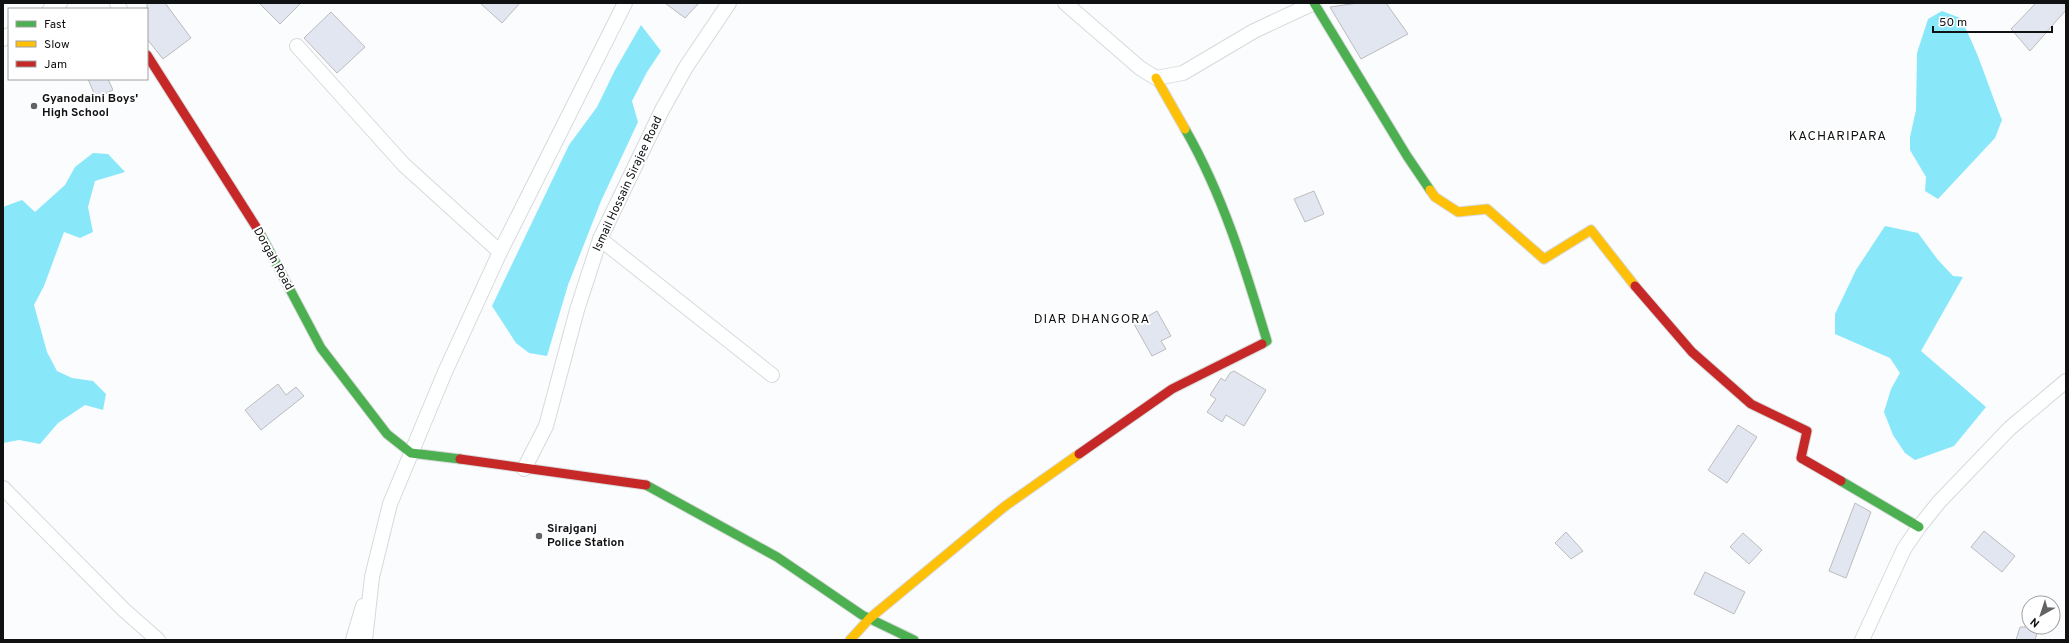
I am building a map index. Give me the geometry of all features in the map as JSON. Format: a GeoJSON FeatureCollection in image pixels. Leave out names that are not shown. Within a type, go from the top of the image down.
{"type":"FeatureCollection","features":[{"type":"Feature","properties":{"kind":"street"},"geometry":{"type":"LineString","coordinates":[[353,640],[372,577],[390,504],[445,372],[500,252],[625,3]]}},
{"type":"Feature","properties":{"kind":"street","name":"Ismail Hossain Sirajee Road"},"geometry":{"type":"LineString","coordinates":[[524,469],[546,426],[577,310],[600,239],[662,110],[686,67],[729,3]]}},
{"type":"Feature","properties":{"kind":"street"},"geometry":{"type":"LineString","coordinates":[[850,640],[870,618],[1004,507],[1067,462],[1129,422],[1172,389],[1267,341],[1238,247],[1201,156],[1156,78],[1140,68],[1065,3]]}},
{"type":"Feature","properties":{"kind":"street"},"geometry":{"type":"LineString","coordinates":[[1156,78],[1183,73],[1254,31],[1314,3],[1407,156],[1435,197],[1458,212],[1487,209],[1544,259],[1590,230],[1638,291],[1692,352],[1751,404],[1807,431],[1801,458],[1919,527]]}},
{"type":"Feature","properties":{"kind":"street"},"geometry":{"type":"LineString","coordinates":[[297,46],[404,165],[500,252]]}},
{"type":"Feature","properties":{"kind":"street","name":"Dorgah Road"},"geometry":{"type":"LineString","coordinates":[[148,57],[259,232],[321,348],[387,434],[411,453]]}},
{"type":"Feature","properties":{"kind":"street"},"geometry":{"type":"LineString","coordinates":[[600,239],[772,376]]}},
{"type":"Feature","properties":{"kind":"street"},"geometry":{"type":"LineString","coordinates":[[1862,640],[1904,549],[1919,527],[1940,502],[2010,428],[2066,381]]}},
{"type":"Feature","properties":{"kind":"street"},"geometry":{"type":"LineString","coordinates":[[411,453],[622,481],[649,486],[777,557],[870,618],[914,640]]}},
{"type":"Feature","properties":{"kind":"street"},"geometry":{"type":"LineString","coordinates":[[3,488],[124,610],[158,640]]}},
{"type":"Feature","properties":{"kind":"street"},"geometry":{"type":"LineString","coordinates":[[365,640],[372,577]]}},
{"type":"Feature","properties":{"kind":"water"},"geometry":{"type":"Polygon","coordinates":[[[1942,11],[1960,18],[1978,55],[2002,120],[1995,138],[1938,199],[1925,191],[1926,177],[1910,150],[1910,137],[1916,110],[1917,53],[1928,19],[1942,11]]]}},
{"type":"Feature","properties":{"kind":"water"},"geometry":{"type":"Polygon","coordinates":[[[641,25],[661,51],[647,72],[632,101],[638,122],[601,201],[568,285],[547,356],[529,353],[516,343],[492,306],[569,145],[597,107],[615,70],[641,25]]]}},
{"type":"Feature","properties":{"kind":"water"},"geometry":{"type":"Polygon","coordinates":[[[93,153],[108,154],[125,172],[95,181],[88,207],[93,232],[80,238],[64,232],[44,286],[34,305],[47,352],[57,371],[72,378],[93,381],[106,394],[103,410],[85,405],[58,423],[40,444],[19,440],[3,443],[3,207],[22,200],[35,212],[65,185],[75,167],[93,153]]]}},
{"type":"Feature","properties":{"kind":"water"},"geometry":{"type":"Polygon","coordinates":[[[1885,226],[1918,233],[1938,260],[1953,276],[1963,277],[1921,351],[1986,407],[1954,446],[1915,460],[1905,453],[1893,435],[1884,412],[1891,389],[1900,373],[1890,358],[1835,334],[1835,314],[1856,270],[1885,226]]]}},
{"type":"Feature","properties":{"kind":"building"},"geometry":{"type":"Polygon","coordinates":[[[147,3],[165,3],[191,38],[163,59],[148,40],[147,3]]]}},
{"type":"Feature","properties":{"kind":"building"},"geometry":{"type":"Polygon","coordinates":[[[259,3],[301,3],[280,24],[259,3]]]}},
{"type":"Feature","properties":{"kind":"building"},"geometry":{"type":"Polygon","coordinates":[[[480,3],[520,3],[502,23],[480,3]]]}},
{"type":"Feature","properties":{"kind":"building"},"geometry":{"type":"Polygon","coordinates":[[[665,3],[699,3],[685,18],[665,3]]]}},
{"type":"Feature","properties":{"kind":"building"},"geometry":{"type":"Polygon","coordinates":[[[1358,3],[1386,3],[1408,34],[1361,59],[1330,7],[1358,3]]]}},
{"type":"Feature","properties":{"kind":"building"},"geometry":{"type":"Polygon","coordinates":[[[2036,3],[2066,3],[2066,10],[2030,51],[2011,29],[2036,3]]]}},
{"type":"Feature","properties":{"kind":"building"},"geometry":{"type":"Polygon","coordinates":[[[331,12],[365,47],[337,73],[304,38],[331,12]]]}},
{"type":"Feature","properties":{"kind":"building"},"geometry":{"type":"Polygon","coordinates":[[[88,80],[108,80],[113,90],[96,98],[88,80]]]}},
{"type":"Feature","properties":{"kind":"building"},"geometry":{"type":"Polygon","coordinates":[[[1314,191],[1324,214],[1305,222],[1294,199],[1314,191]]]}},
{"type":"Feature","properties":{"kind":"building"},"geometry":{"type":"Polygon","coordinates":[[[1157,311],[1171,336],[1161,341],[1166,349],[1152,356],[1134,324],[1157,311]]]}},
{"type":"Feature","properties":{"kind":"building"},"geometry":{"type":"Polygon","coordinates":[[[1234,371],[1266,390],[1244,426],[1226,415],[1222,422],[1207,412],[1216,399],[1210,395],[1221,378],[1225,381],[1230,373],[1234,371]]]}},
{"type":"Feature","properties":{"kind":"building"},"geometry":{"type":"Polygon","coordinates":[[[278,384],[286,395],[296,387],[304,396],[261,430],[245,410],[278,384]]]}},
{"type":"Feature","properties":{"kind":"building"},"geometry":{"type":"Polygon","coordinates":[[[1738,425],[1757,437],[1727,483],[1708,470],[1738,425]]]}},
{"type":"Feature","properties":{"kind":"building"},"geometry":{"type":"Polygon","coordinates":[[[1855,503],[1871,512],[1846,578],[1829,571],[1855,503]]]}},
{"type":"Feature","properties":{"kind":"building"},"geometry":{"type":"Polygon","coordinates":[[[1984,531],[2015,556],[2002,572],[1971,547],[1984,531]]]}},
{"type":"Feature","properties":{"kind":"building"},"geometry":{"type":"Polygon","coordinates":[[[1566,532],[1583,551],[1571,559],[1555,543],[1566,532]]]}},
{"type":"Feature","properties":{"kind":"building"},"geometry":{"type":"Polygon","coordinates":[[[1743,533],[1762,550],[1749,564],[1730,547],[1743,533]]]}},
{"type":"Feature","properties":{"kind":"building"},"geometry":{"type":"Polygon","coordinates":[[[1705,572],[1745,592],[1734,614],[1694,594],[1705,572]]]}},
{"type":"Feature","properties":{"kind":"building"},"geometry":{"type":"Polygon","coordinates":[[[2020,627],[2021,635],[2037,635],[2035,640],[2016,640],[2020,627]]]}},
{"type":"Feature","properties":{"kind":"traffic: fast"},"geometry":{"type":"LineString","coordinates":[[1314,3],[1407,156],[1430,190]]}},
{"type":"Feature","properties":{"kind":"traffic: fast"},"geometry":{"type":"LineString","coordinates":[[1185,129],[1211,180],[1232,232],[1267,341],[1262,344]]}},
{"type":"Feature","properties":{"kind":"traffic: fast"},"geometry":{"type":"LineString","coordinates":[[260,233],[321,348],[387,434],[411,453],[460,459]]}},
{"type":"Feature","properties":{"kind":"traffic: fast"},"geometry":{"type":"LineString","coordinates":[[1841,481],[1919,527]]}},
{"type":"Feature","properties":{"kind":"traffic: fast"},"geometry":{"type":"LineString","coordinates":[[646,485],[777,557],[862,615],[914,640]]}},
{"type":"Feature","properties":{"kind":"traffic: slow"},"geometry":{"type":"LineString","coordinates":[[1156,78],[1185,129]]}},
{"type":"Feature","properties":{"kind":"traffic: slow"},"geometry":{"type":"LineString","coordinates":[[1430,190],[1435,197],[1458,212],[1487,209],[1544,259],[1591,230],[1635,286]]}},
{"type":"Feature","properties":{"kind":"traffic: slow"},"geometry":{"type":"LineString","coordinates":[[850,640],[870,618],[1004,507],[1079,454]]}},
{"type":"Feature","properties":{"kind":"traffic: jam"},"geometry":{"type":"LineString","coordinates":[[148,57],[260,233]]}},
{"type":"Feature","properties":{"kind":"traffic: jam"},"geometry":{"type":"LineString","coordinates":[[1635,286],[1692,352],[1751,404],[1807,431],[1801,458],[1841,481]]}},
{"type":"Feature","properties":{"kind":"traffic: jam"},"geometry":{"type":"LineString","coordinates":[[1079,454],[1172,389],[1262,344]]}},
{"type":"Feature","properties":{"kind":"traffic: jam"},"geometry":{"type":"LineString","coordinates":[[460,459],[646,485]]}},
{"type":"Feature","properties":{"kind":"place","name":"Gyanodaini Boys' High School"},"geometry":{"type":"Point","coordinates":[34,106]}},
{"type":"Feature","properties":{"kind":"place","name":"Sirajganj Police Station"},"geometry":{"type":"Point","coordinates":[539,536]}},
{"type":"Feature","properties":{"kind":"district","name":"KACHARIPARA"},"geometry":{"type":"Point","coordinates":[1838,137]}},
{"type":"Feature","properties":{"kind":"district","name":"DIAR DHANGORA"},"geometry":{"type":"Point","coordinates":[1092,320]}}]}
